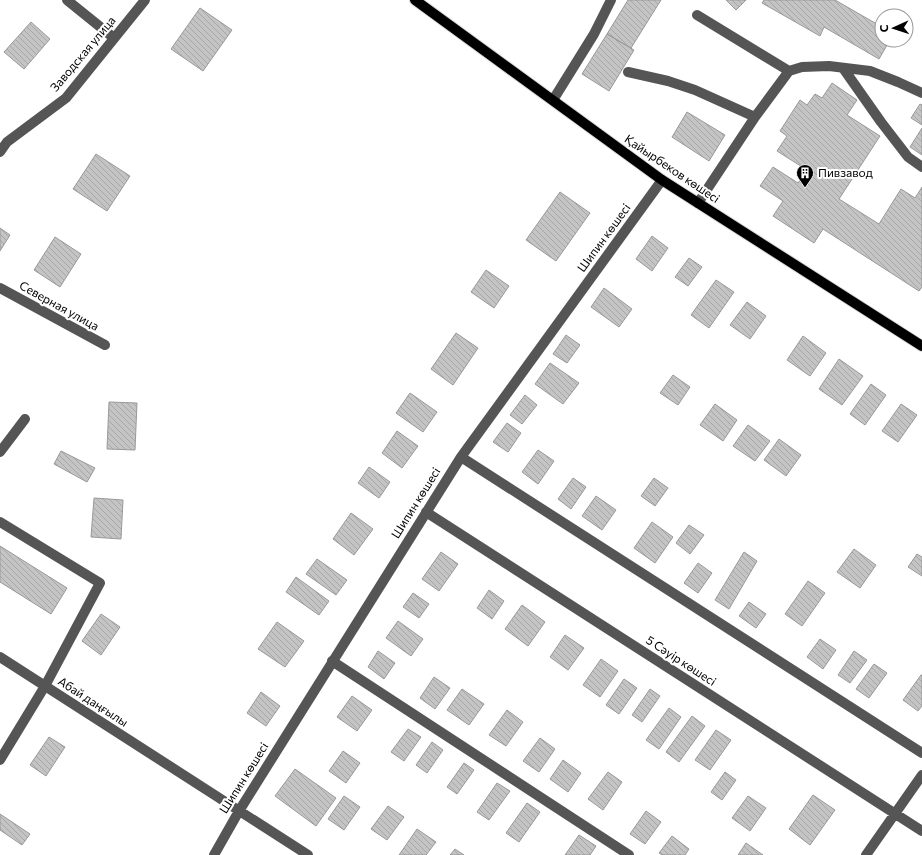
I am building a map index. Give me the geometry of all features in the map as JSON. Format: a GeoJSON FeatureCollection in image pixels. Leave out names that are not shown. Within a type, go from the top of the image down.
{"type":"FeatureCollection","features":[{"type":"Feature","properties":{"kind":"main road","name":"Қайырбеков көшесі"},"geometry":{"type":"LineString","coordinates":[[415,0],[662,180],[922,346]]}},
{"type":"Feature","properties":{"kind":"street"},"geometry":{"type":"LineString","coordinates":[[67,0],[114,38]]}},
{"type":"Feature","properties":{"kind":"street","name":"Заводская улица"},"geometry":{"type":"LineString","coordinates":[[0,152],[3,139],[66,98],[145,0]]}},
{"type":"Feature","properties":{"kind":"street"},"geometry":{"type":"LineString","coordinates":[[553,100],[594,34],[611,0]]}},
{"type":"Feature","properties":{"kind":"street"},"geometry":{"type":"LineString","coordinates":[[697,15],[789,71]]}},
{"type":"Feature","properties":{"kind":"street"},"geometry":{"type":"LineString","coordinates":[[698,204],[755,117],[789,71],[802,67],[829,66],[870,71],[922,93]]}},
{"type":"Feature","properties":{"kind":"street"},"geometry":{"type":"LineString","coordinates":[[843,68],[908,157],[922,167]]}},
{"type":"Feature","properties":{"kind":"street"},"geometry":{"type":"LineString","coordinates":[[628,72],[668,81],[695,90],[755,117]]}},
{"type":"Feature","properties":{"kind":"street","name":"Шипин көшесі"},"geometry":{"type":"LineString","coordinates":[[214,855],[239,811],[461,456],[662,180]]}},
{"type":"Feature","properties":{"kind":"street","name":"Северная улица"},"geometry":{"type":"LineString","coordinates":[[0,288],[105,345]]}},
{"type":"Feature","properties":{"kind":"street"},"geometry":{"type":"LineString","coordinates":[[0,452],[25,419]]}},
{"type":"Feature","properties":{"kind":"street"},"geometry":{"type":"LineString","coordinates":[[461,456],[922,753]]}},
{"type":"Feature","properties":{"kind":"street","name":"5 Сәуір көшесі"},"geometry":{"type":"LineString","coordinates":[[426,512],[922,831]]}},
{"type":"Feature","properties":{"kind":"street"},"geometry":{"type":"LineString","coordinates":[[0,522],[100,583],[45,686],[0,760]]}},
{"type":"Feature","properties":{"kind":"street","name":"Абай даңғылы"},"geometry":{"type":"LineString","coordinates":[[0,657],[239,811]]}},
{"type":"Feature","properties":{"kind":"street"},"geometry":{"type":"LineString","coordinates":[[332,661],[629,855]]}},
{"type":"Feature","properties":{"kind":"street"},"geometry":{"type":"LineString","coordinates":[[866,855],[922,775]]}},
{"type":"Feature","properties":{"kind":"street"},"geometry":{"type":"LineString","coordinates":[[239,811],[308,855]]}},
{"type":"Feature","properties":{"kind":"building"},"geometry":{"type":"Polygon","coordinates":[[[628,0],[661,0],[631,48],[607,34],[628,0]]]}},
{"type":"Feature","properties":{"kind":"building"},"geometry":{"type":"Polygon","coordinates":[[[726,0],[746,0],[736,10],[726,0]]]}},
{"type":"Feature","properties":{"kind":"building"},"geometry":{"type":"Polygon","coordinates":[[[764,0],[835,0],[874,22],[874,48],[885,48],[879,59],[824,27],[820,36],[762,3],[764,0]]]}},
{"type":"Feature","properties":{"kind":"building"},"geometry":{"type":"Polygon","coordinates":[[[200,8],[232,30],[203,71],[171,49],[200,8]]]}},
{"type":"Feature","properties":{"kind":"building"},"geometry":{"type":"Polygon","coordinates":[[[31,22],[50,39],[24,69],[4,52],[31,22]]]}},
{"type":"Feature","properties":{"kind":"building"},"geometry":{"type":"Polygon","coordinates":[[[607,34],[634,50],[609,91],[582,74],[607,34]]]}},
{"type":"Feature","properties":{"kind":"building","name":"Пивзавод"},"geometry":{"type":"Polygon","coordinates":[[[832,83],[857,100],[847,115],[880,136],[839,199],[879,224],[901,189],[915,198],[922,187],[922,287],[919,291],[823,229],[814,243],[773,216],[783,201],[760,186],[773,167],[798,183],[807,170],[777,151],[787,136],[780,131],[800,100],[807,105],[815,94],[822,98],[832,83]]]}},
{"type":"Feature","properties":{"kind":"building"},"geometry":{"type":"Polygon","coordinates":[[[920,104],[922,105],[922,125],[911,118],[920,104]]]}},
{"type":"Feature","properties":{"kind":"building"},"geometry":{"type":"Polygon","coordinates":[[[687,112],[725,135],[709,161],[672,137],[687,112]]]}},
{"type":"Feature","properties":{"kind":"building"},"geometry":{"type":"Polygon","coordinates":[[[922,128],[922,155],[910,147],[922,128]]]}},
{"type":"Feature","properties":{"kind":"building"},"geometry":{"type":"Polygon","coordinates":[[[96,154],[130,176],[107,211],[73,189],[96,154]]]}},
{"type":"Feature","properties":{"kind":"building"},"geometry":{"type":"Polygon","coordinates":[[[560,192],[590,213],[556,261],[526,240],[560,192]]]}},
{"type":"Feature","properties":{"kind":"building"},"geometry":{"type":"Polygon","coordinates":[[[0,228],[10,235],[0,251],[0,228]]]}},
{"type":"Feature","properties":{"kind":"building"},"geometry":{"type":"Polygon","coordinates":[[[652,236],[668,248],[652,271],[636,259],[652,236]]]}},
{"type":"Feature","properties":{"kind":"building"},"geometry":{"type":"Polygon","coordinates":[[[55,237],[81,254],[60,287],[34,270],[55,237]]]}},
{"type":"Feature","properties":{"kind":"building"},"geometry":{"type":"Polygon","coordinates":[[[689,258],[702,267],[688,286],[675,277],[689,258]]]}},
{"type":"Feature","properties":{"kind":"building"},"geometry":{"type":"Polygon","coordinates":[[[486,270],[509,286],[494,308],[471,292],[486,270]]]}},
{"type":"Feature","properties":{"kind":"building"},"geometry":{"type":"Polygon","coordinates":[[[716,280],[734,292],[709,328],[691,315],[716,280]]]}},
{"type":"Feature","properties":{"kind":"building"},"geometry":{"type":"Polygon","coordinates":[[[604,288],[632,309],[619,327],[591,307],[604,288]]]}},
{"type":"Feature","properties":{"kind":"building"},"geometry":{"type":"Polygon","coordinates":[[[747,302],[766,316],[750,339],[730,325],[747,302]]]}},
{"type":"Feature","properties":{"kind":"building"},"geometry":{"type":"Polygon","coordinates":[[[456,333],[478,348],[453,385],[431,369],[456,333]]]}},
{"type":"Feature","properties":{"kind":"building"},"geometry":{"type":"Polygon","coordinates":[[[566,335],[580,345],[567,363],[553,354],[566,335]]]}},
{"type":"Feature","properties":{"kind":"building"},"geometry":{"type":"Polygon","coordinates":[[[803,336],[826,353],[810,376],[787,360],[803,336]]]}},
{"type":"Feature","properties":{"kind":"building"},"geometry":{"type":"Polygon","coordinates":[[[839,359],[863,376],[842,405],[819,389],[839,359]]]}},
{"type":"Feature","properties":{"kind":"building"},"geometry":{"type":"Polygon","coordinates":[[[550,363],[579,383],[563,404],[535,384],[550,363]]]}},
{"type":"Feature","properties":{"kind":"building"},"geometry":{"type":"Polygon","coordinates":[[[673,375],[690,387],[678,405],[660,393],[673,375]]]}},
{"type":"Feature","properties":{"kind":"building"},"geometry":{"type":"Polygon","coordinates":[[[871,384],[886,395],[865,425],[850,414],[871,384]]]}},
{"type":"Feature","properties":{"kind":"building"},"geometry":{"type":"Polygon","coordinates":[[[410,393],[437,412],[423,432],[396,413],[410,393]]]}},
{"type":"Feature","properties":{"kind":"building"},"geometry":{"type":"Polygon","coordinates":[[[525,395],[537,405],[522,424],[510,415],[525,395]]]}},
{"type":"Feature","properties":{"kind":"building"},"geometry":{"type":"Polygon","coordinates":[[[109,402],[137,403],[135,450],[107,449],[109,402]]]}},
{"type":"Feature","properties":{"kind":"building"},"geometry":{"type":"Polygon","coordinates":[[[715,404],[737,420],[723,441],[700,425],[715,404]]]}},
{"type":"Feature","properties":{"kind":"building"},"geometry":{"type":"Polygon","coordinates":[[[901,404],[917,415],[898,442],[882,431],[901,404]]]}},
{"type":"Feature","properties":{"kind":"building"},"geometry":{"type":"Polygon","coordinates":[[[507,423],[521,433],[508,452],[493,442],[507,423]]]}},
{"type":"Feature","properties":{"kind":"building"},"geometry":{"type":"Polygon","coordinates":[[[748,425],[770,441],[755,461],[733,446],[748,425]]]}},
{"type":"Feature","properties":{"kind":"building"},"geometry":{"type":"Polygon","coordinates":[[[397,431],[418,446],[402,468],[382,453],[397,431]]]}},
{"type":"Feature","properties":{"kind":"building"},"geometry":{"type":"Polygon","coordinates":[[[779,439],[801,455],[786,476],[764,460],[779,439]]]}},
{"type":"Feature","properties":{"kind":"building"},"geometry":{"type":"Polygon","coordinates":[[[538,450],[554,461],[538,484],[522,472],[538,450]]]}},
{"type":"Feature","properties":{"kind":"building"},"geometry":{"type":"Polygon","coordinates":[[[61,451],[95,468],[87,482],[54,464],[61,451]]]}},
{"type":"Feature","properties":{"kind":"building"},"geometry":{"type":"Polygon","coordinates":[[[369,467],[390,482],[379,498],[358,483],[369,467]]]}},
{"type":"Feature","properties":{"kind":"building"},"geometry":{"type":"Polygon","coordinates":[[[573,478],[586,487],[571,509],[558,499],[573,478]]]}},
{"type":"Feature","properties":{"kind":"building"},"geometry":{"type":"Polygon","coordinates":[[[654,478],[668,488],[655,506],[641,496],[654,478]]]}},
{"type":"Feature","properties":{"kind":"building"},"geometry":{"type":"Polygon","coordinates":[[[596,496],[616,510],[602,530],[582,516],[596,496]]]}},
{"type":"Feature","properties":{"kind":"building"},"geometry":{"type":"Polygon","coordinates":[[[94,498],[123,500],[121,539],[91,537],[94,498]]]}},
{"type":"Feature","properties":{"kind":"building"},"geometry":{"type":"Polygon","coordinates":[[[351,513],[373,529],[354,555],[333,539],[351,513]]]}},
{"type":"Feature","properties":{"kind":"building"},"geometry":{"type":"Polygon","coordinates":[[[652,522],[673,537],[655,563],[634,548],[652,522]]]}},
{"type":"Feature","properties":{"kind":"building"},"geometry":{"type":"Polygon","coordinates":[[[689,525],[704,535],[690,554],[676,543],[689,525]]]}},
{"type":"Feature","properties":{"kind":"building"},"geometry":{"type":"Polygon","coordinates":[[[0,546],[67,588],[51,614],[0,582],[0,546]]]}},
{"type":"Feature","properties":{"kind":"building"},"geometry":{"type":"Polygon","coordinates":[[[854,549],[876,565],[860,588],[837,572],[854,549]]]}},
{"type":"Feature","properties":{"kind":"building"},"geometry":{"type":"Polygon","coordinates":[[[441,552],[458,564],[439,591],[422,579],[441,552]]]}},
{"type":"Feature","properties":{"kind":"building"},"geometry":{"type":"Polygon","coordinates":[[[744,552],[757,561],[729,609],[715,600],[744,552]]]}},
{"type":"Feature","properties":{"kind":"building"},"geometry":{"type":"Polygon","coordinates":[[[917,554],[922,557],[922,576],[908,567],[917,554]]]}},
{"type":"Feature","properties":{"kind":"building"},"geometry":{"type":"Polygon","coordinates":[[[317,559],[347,580],[336,595],[306,574],[317,559]]]}},
{"type":"Feature","properties":{"kind":"building"},"geometry":{"type":"Polygon","coordinates":[[[698,563],[712,573],[698,593],[684,583],[698,563]]]}},
{"type":"Feature","properties":{"kind":"building"},"geometry":{"type":"Polygon","coordinates":[[[296,577],[329,601],[319,615],[286,592],[296,577]]]}},
{"type":"Feature","properties":{"kind":"building"},"geometry":{"type":"Polygon","coordinates":[[[808,581],[825,593],[802,626],[785,614],[808,581]]]}},
{"type":"Feature","properties":{"kind":"building"},"geometry":{"type":"Polygon","coordinates":[[[489,590],[504,601],[492,619],[477,608],[489,590]]]}},
{"type":"Feature","properties":{"kind":"building"},"geometry":{"type":"Polygon","coordinates":[[[413,593],[429,604],[419,618],[403,607],[413,593]]]}},
{"type":"Feature","properties":{"kind":"building"},"geometry":{"type":"Polygon","coordinates":[[[749,602],[766,614],[756,628],[739,616],[749,602]]]}},
{"type":"Feature","properties":{"kind":"building"},"geometry":{"type":"Polygon","coordinates":[[[522,605],[545,622],[528,646],[505,629],[522,605]]]}},
{"type":"Feature","properties":{"kind":"building"},"geometry":{"type":"Polygon","coordinates":[[[101,614],[120,627],[101,655],[82,641],[101,614]]]}},
{"type":"Feature","properties":{"kind":"building"},"geometry":{"type":"Polygon","coordinates":[[[398,621],[423,639],[411,656],[386,638],[398,621]]]}},
{"type":"Feature","properties":{"kind":"building"},"geometry":{"type":"Polygon","coordinates":[[[277,622],[304,641],[285,667],[258,649],[277,622]]]}},
{"type":"Feature","properties":{"kind":"building"},"geometry":{"type":"Polygon","coordinates":[[[565,635],[584,648],[568,670],[550,657],[565,635]]]}},
{"type":"Feature","properties":{"kind":"building"},"geometry":{"type":"Polygon","coordinates":[[[820,639],[836,650],[823,669],[807,657],[820,639]]]}},
{"type":"Feature","properties":{"kind":"building"},"geometry":{"type":"Polygon","coordinates":[[[378,651],[395,663],[384,679],[368,667],[378,651]]]}},
{"type":"Feature","properties":{"kind":"building"},"geometry":{"type":"Polygon","coordinates":[[[854,651],[867,660],[850,683],[838,675],[854,651]]]}},
{"type":"Feature","properties":{"kind":"building"},"geometry":{"type":"Polygon","coordinates":[[[601,659],[618,671],[600,697],[583,685],[601,659]]]}},
{"type":"Feature","properties":{"kind":"building"},"geometry":{"type":"Polygon","coordinates":[[[874,664],[887,673],[869,698],[856,689],[874,664]]]}},
{"type":"Feature","properties":{"kind":"building"},"geometry":{"type":"Polygon","coordinates":[[[921,675],[922,706],[918,711],[903,700],[921,675]]]}},
{"type":"Feature","properties":{"kind":"building"},"geometry":{"type":"Polygon","coordinates":[[[434,677],[450,688],[435,709],[420,698],[434,677]]]}},
{"type":"Feature","properties":{"kind":"building"},"geometry":{"type":"Polygon","coordinates":[[[624,679],[637,688],[619,714],[606,705],[624,679]]]}},
{"type":"Feature","properties":{"kind":"building"},"geometry":{"type":"Polygon","coordinates":[[[462,689],[484,704],[469,725],[447,710],[462,689]]]}},
{"type":"Feature","properties":{"kind":"building"},"geometry":{"type":"Polygon","coordinates":[[[650,689],[660,696],[642,722],[632,715],[650,689]]]}},
{"type":"Feature","properties":{"kind":"building"},"geometry":{"type":"Polygon","coordinates":[[[261,692],[280,706],[266,726],[247,713],[261,692]]]}},
{"type":"Feature","properties":{"kind":"building"},"geometry":{"type":"Polygon","coordinates":[[[352,696],[372,710],[357,731],[337,717],[352,696]]]}},
{"type":"Feature","properties":{"kind":"building"},"geometry":{"type":"Polygon","coordinates":[[[669,708],[681,717],[659,749],[646,740],[669,708]]]}},
{"type":"Feature","properties":{"kind":"building"},"geometry":{"type":"Polygon","coordinates":[[[507,710],[523,722],[506,746],[489,735],[507,710]]]}},
{"type":"Feature","properties":{"kind":"building"},"geometry":{"type":"Polygon","coordinates":[[[692,716],[705,726],[679,762],[666,752],[692,716]]]}},
{"type":"Feature","properties":{"kind":"building"},"geometry":{"type":"Polygon","coordinates":[[[408,729],[421,737],[404,761],[391,752],[408,729]]]}},
{"type":"Feature","properties":{"kind":"building"},"geometry":{"type":"Polygon","coordinates":[[[716,730],[731,740],[710,770],[695,760],[716,730]]]}},
{"type":"Feature","properties":{"kind":"building"},"geometry":{"type":"Polygon","coordinates":[[[49,737],[65,747],[46,776],[30,765],[49,737]]]}},
{"type":"Feature","properties":{"kind":"building"},"geometry":{"type":"Polygon","coordinates":[[[540,738],[555,749],[539,772],[523,761],[540,738]]]}},
{"type":"Feature","properties":{"kind":"building"},"geometry":{"type":"Polygon","coordinates":[[[432,742],[443,750],[427,773],[416,765],[432,742]]]}},
{"type":"Feature","properties":{"kind":"building"},"geometry":{"type":"Polygon","coordinates":[[[343,751],[360,763],[346,783],[329,771],[343,751]]]}},
{"type":"Feature","properties":{"kind":"building"},"geometry":{"type":"Polygon","coordinates":[[[563,760],[581,773],[568,792],[550,779],[563,760]]]}},
{"type":"Feature","properties":{"kind":"building"},"geometry":{"type":"Polygon","coordinates":[[[464,763],[474,770],[457,794],[447,787],[464,763]]]}},
{"type":"Feature","properties":{"kind":"building"},"geometry":{"type":"Polygon","coordinates":[[[295,769],[336,798],[316,826],[275,796],[295,769]]]}},
{"type":"Feature","properties":{"kind":"building"},"geometry":{"type":"Polygon","coordinates":[[[608,772],[622,782],[603,810],[588,799],[608,772]]]}},
{"type":"Feature","properties":{"kind":"building"},"geometry":{"type":"Polygon","coordinates":[[[725,772],[736,780],[722,800],[711,792],[725,772]]]}},
{"type":"Feature","properties":{"kind":"building"},"geometry":{"type":"Polygon","coordinates":[[[497,783],[510,791],[489,820],[477,812],[497,783]]]}},
{"type":"Feature","properties":{"kind":"building"},"geometry":{"type":"Polygon","coordinates":[[[813,795],[835,810],[810,845],[789,829],[813,795]]]}},
{"type":"Feature","properties":{"kind":"building"},"geometry":{"type":"Polygon","coordinates":[[[344,796],[360,807],[344,830],[328,819],[344,796]]]}},
{"type":"Feature","properties":{"kind":"building"},"geometry":{"type":"Polygon","coordinates":[[[748,796],[766,808],[750,831],[732,818],[748,796]]]}},
{"type":"Feature","properties":{"kind":"building"},"geometry":{"type":"Polygon","coordinates":[[[527,803],[540,812],[519,842],[506,833],[527,803]]]}},
{"type":"Feature","properties":{"kind":"building"},"geometry":{"type":"Polygon","coordinates":[[[388,806],[404,817],[387,840],[371,829],[388,806]]]}},
{"type":"Feature","properties":{"kind":"building"},"geometry":{"type":"Polygon","coordinates":[[[646,811],[661,822],[645,844],[630,834],[646,811]]]}},
{"type":"Feature","properties":{"kind":"building"},"geometry":{"type":"Polygon","coordinates":[[[0,814],[30,834],[22,845],[0,830],[0,814]]]}},
{"type":"Feature","properties":{"kind":"building"},"geometry":{"type":"Polygon","coordinates":[[[417,829],[436,842],[426,855],[399,855],[417,829]]]}},
{"type":"Feature","properties":{"kind":"building"},"geometry":{"type":"Polygon","coordinates":[[[579,835],[596,846],[590,855],[565,855],[579,835]]]}},
{"type":"Feature","properties":{"kind":"building"},"geometry":{"type":"Polygon","coordinates":[[[672,836],[689,849],[685,855],[662,855],[659,853],[672,836]]]}},
{"type":"Feature","properties":{"kind":"building"},"geometry":{"type":"Polygon","coordinates":[[[746,843],[763,855],[738,855],[746,843]]]}},
{"type":"Feature","properties":{"kind":"building"},"geometry":{"type":"Polygon","coordinates":[[[455,849],[464,855],[450,855],[455,849]]]}},
{"type":"Feature","properties":{"kind":"place","name":"Пивзавод"},"geometry":{"type":"Point","coordinates":[805,188]}}]}
